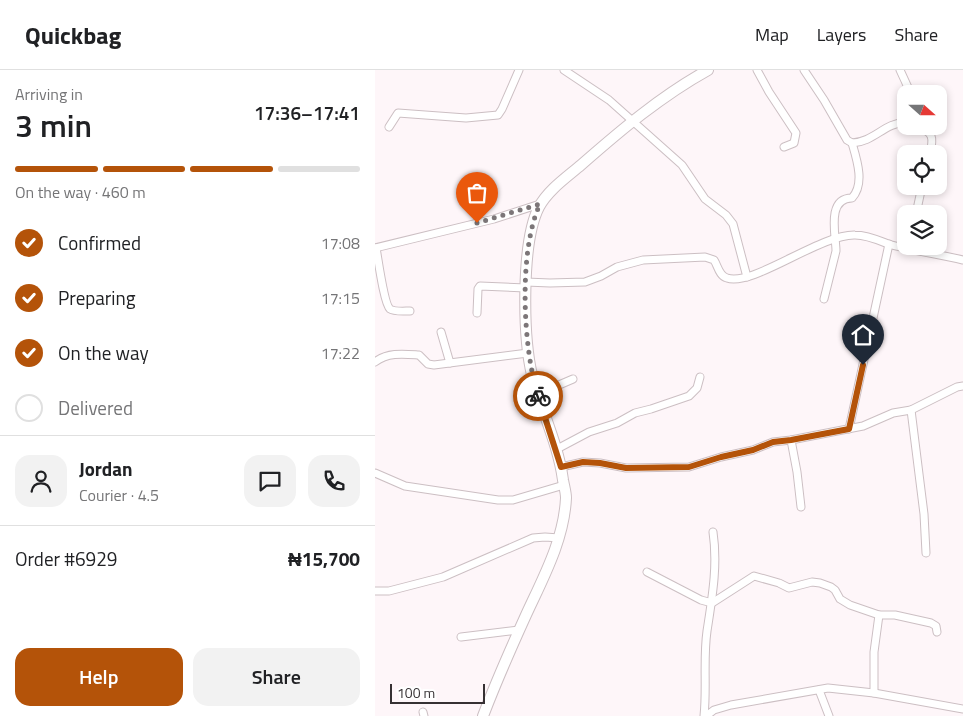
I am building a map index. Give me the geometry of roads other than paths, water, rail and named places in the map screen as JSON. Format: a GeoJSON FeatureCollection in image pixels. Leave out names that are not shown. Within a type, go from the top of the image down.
{"type":"FeatureCollection","features":[{"type":"Feature","properties":{"kind":"street"},"geometry":{"type":"LineString","coordinates":[[389,127],[398,114],[467,118],[498,115],[519,70]]}},
{"type":"Feature","properties":{"kind":"street"},"geometry":{"type":"LineString","coordinates":[[564,70],[609,100],[633,121],[682,165],[705,199],[726,215],[733,224],[747,278]]}},
{"type":"Feature","properties":{"kind":"street"},"geometry":{"type":"LineString","coordinates":[[483,716],[552,557],[559,538],[565,509],[566,496],[557,449],[538,394],[528,353],[526,285],[531,234],[536,213],[540,204],[555,187],[633,121],[675,89],[708,70]]}},
{"type":"Feature","properties":{"kind":"street"},"geometry":{"type":"LineString","coordinates":[[757,70],[796,133],[794,142],[784,147]]}},
{"type":"Feature","properties":{"kind":"street"},"geometry":{"type":"LineString","coordinates":[[804,70],[847,140],[853,144],[859,176],[856,194],[852,198],[842,200],[834,215],[834,262],[824,299]]}},
{"type":"Feature","properties":{"kind":"street"},"geometry":{"type":"LineString","coordinates":[[899,70],[906,85]]}},
{"type":"Feature","properties":{"kind":"street"},"geometry":{"type":"LineString","coordinates":[[853,144],[871,138],[892,124],[897,123]]}},
{"type":"Feature","properties":{"kind":"street"},"geometry":{"type":"LineString","coordinates":[[410,311],[392,310],[389,307],[385,297],[375,248],[494,219],[540,204]]}},
{"type":"Feature","properties":{"kind":"street"},"geometry":{"type":"LineString","coordinates":[[477,313],[478,289],[480,286],[585,282],[617,267],[643,260],[705,257],[715,260],[722,275],[739,280],[835,238],[844,236],[856,234],[897,245]]}},
{"type":"Feature","properties":{"kind":"street"},"geometry":{"type":"LineString","coordinates":[[849,429],[889,244]]}},
{"type":"Feature","properties":{"kind":"street"},"geometry":{"type":"LineString","coordinates":[[941,255],[963,260]]}},
{"type":"Feature","properties":{"kind":"street"},"geometry":{"type":"LineString","coordinates":[[441,332],[450,363]]}},
{"type":"Feature","properties":{"kind":"street"},"geometry":{"type":"LineString","coordinates":[[375,362],[388,355],[421,355],[430,364],[528,353]]}},
{"type":"Feature","properties":{"kind":"street"},"geometry":{"type":"LineString","coordinates":[[557,449],[589,432],[635,413],[689,396],[697,388],[700,377]]}},
{"type":"Feature","properties":{"kind":"street"},"geometry":{"type":"LineString","coordinates":[[538,394],[573,379]]}},
{"type":"Feature","properties":{"kind":"street"},"geometry":{"type":"LineString","coordinates":[[561,467],[583,462],[626,468],[684,467],[753,450],[773,442],[863,426],[893,412],[911,410],[957,387],[963,386]]}},
{"type":"Feature","properties":{"kind":"street"},"geometry":{"type":"LineString","coordinates":[[911,410],[924,514],[926,553]]}},
{"type":"Feature","properties":{"kind":"street"},"geometry":{"type":"LineString","coordinates":[[791,440],[801,507]]}},
{"type":"Feature","properties":{"kind":"street"},"geometry":{"type":"LineString","coordinates":[[375,473],[405,486],[498,500],[513,500],[564,485]]}},
{"type":"Feature","properties":{"kind":"street"},"geometry":{"type":"LineString","coordinates":[[705,716],[706,649],[716,551],[713,532]]}},
{"type":"Feature","properties":{"kind":"street"},"geometry":{"type":"LineString","coordinates":[[375,591],[389,591],[443,578],[533,538],[559,538]]}},
{"type":"Feature","properties":{"kind":"street"},"geometry":{"type":"LineString","coordinates":[[647,572],[701,600],[712,603],[754,576],[789,588],[812,582],[820,583],[835,590],[843,602],[879,615],[895,615],[921,620],[936,626],[937,632]]}},
{"type":"Feature","properties":{"kind":"street"},"geometry":{"type":"LineString","coordinates":[[874,693],[874,652],[879,615]]}},
{"type":"Feature","properties":{"kind":"street"},"geometry":{"type":"LineString","coordinates":[[461,637],[519,630]]}},
{"type":"Feature","properties":{"kind":"street"},"geometry":{"type":"LineString","coordinates":[[705,716],[714,710],[731,705],[828,688],[874,693],[963,709]]}},
{"type":"Feature","properties":{"kind":"street"},"geometry":{"type":"LineString","coordinates":[[819,690],[829,716]]}}]}
